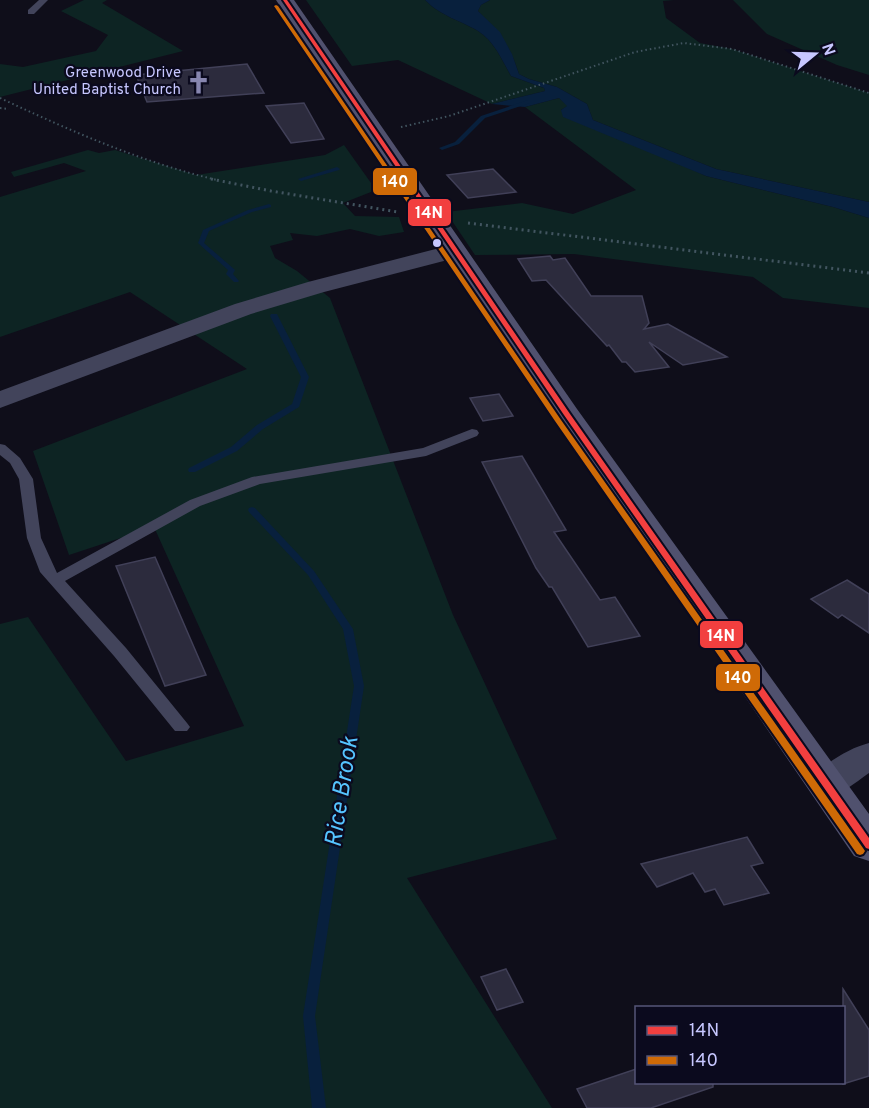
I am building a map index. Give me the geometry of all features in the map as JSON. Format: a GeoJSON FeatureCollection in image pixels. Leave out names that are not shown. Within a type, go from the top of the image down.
{"type":"FeatureCollection","features":[{"type":"Feature","properties":{"kind":"main road"},"geometry":{"type":"LineString","coordinates":[[285,0],[574,425],[869,845]]}},
{"type":"Feature","properties":{"kind":"street"},"geometry":{"type":"LineString","coordinates":[[0,400],[243,309],[316,287],[455,251]]}},
{"type":"Feature","properties":{"kind":"street"},"geometry":{"type":"LineString","coordinates":[[827,784],[869,755]]}},
{"type":"Feature","properties":{"kind":"lane"},"geometry":{"type":"LineString","coordinates":[[31,12],[44,0]]}},
{"type":"Feature","properties":{"kind":"lane"},"geometry":{"type":"LineString","coordinates":[[55,580],[195,503],[257,480],[426,452],[472,433]]}},
{"type":"Feature","properties":{"kind":"lane"},"geometry":{"type":"LineString","coordinates":[[0,448],[15,461],[26,479],[34,538],[48,572],[120,652],[181,727]]}},
{"type":"Feature","properties":{"kind":"path"},"geometry":{"type":"LineString","coordinates":[[374,131],[430,122],[635,52],[684,43],[700,43],[732,49],[869,93]]}},
{"type":"Feature","properties":{"kind":"path"},"geometry":{"type":"LineString","coordinates":[[0,98],[90,140],[196,175],[315,199],[407,213]]}},
{"type":"Feature","properties":{"kind":"path"},"geometry":{"type":"LineString","coordinates":[[0,108],[9,109]]}},
{"type":"Feature","properties":{"kind":"path"},"geometry":{"type":"LineString","coordinates":[[464,222],[869,273]]}},
{"type":"Feature","properties":{"kind":"green space"},"geometry":{"type":"Polygon","coordinates":[[[84,0],[107,0],[102,3],[183,51],[0,97],[0,64],[23,67],[96,51],[108,35],[61,11],[84,0]]]}},
{"type":"Feature","properties":{"kind":"green space"},"geometry":{"type":"Polygon","coordinates":[[[306,0],[425,0],[438,10],[484,35],[497,51],[511,76],[544,88],[545,91],[492,104],[398,60],[352,66],[306,0]]]}},
{"type":"Feature","properties":{"kind":"green space"},"geometry":{"type":"Polygon","coordinates":[[[490,0],[674,0],[663,1],[666,18],[700,43],[732,49],[869,93],[869,202],[716,169],[593,120],[587,104],[557,87],[519,74],[503,40],[478,11],[481,5],[490,0]]]}},
{"type":"Feature","properties":{"kind":"green space"},"geometry":{"type":"Polygon","coordinates":[[[733,0],[869,0],[869,75],[837,65],[767,34],[733,0]]]}},
{"type":"Feature","properties":{"kind":"green space"},"geometry":{"type":"Polygon","coordinates":[[[559,98],[568,106],[561,110],[706,176],[869,218],[869,308],[783,298],[753,277],[574,254],[475,255],[446,212],[522,203],[573,214],[636,190],[525,107],[559,98]]]}},
{"type":"Feature","properties":{"kind":"green space"},"geometry":{"type":"Polygon","coordinates":[[[344,145],[376,190],[343,203],[355,216],[399,217],[404,232],[379,236],[350,229],[317,236],[290,233],[293,240],[270,246],[275,258],[297,271],[330,298],[453,615],[557,839],[407,878],[552,1108],[0,1108],[0,624],[28,617],[126,761],[244,726],[154,527],[69,555],[33,451],[247,369],[130,292],[0,337],[0,197],[86,171],[64,163],[14,177],[11,172],[88,150],[99,153],[115,150],[196,175],[325,155],[344,145]]]}},
{"type":"Feature","properties":{"kind":"water"},"geometry":{"type":"Polygon","coordinates":[[[425,0],[490,0],[481,5],[478,11],[500,32],[512,54],[519,74],[557,87],[587,104],[593,120],[716,169],[869,202],[869,218],[706,176],[563,117],[561,110],[567,106],[559,98],[525,107],[492,104],[545,91],[544,88],[511,76],[497,51],[484,35],[438,10],[425,0]]]}},
{"type":"Feature","properties":{"kind":"building","name":"Greenwood Drive United Baptist Church"},"geometry":{"type":"Polygon","coordinates":[[[247,64],[264,93],[147,102],[136,75],[247,64]]]}},
{"type":"Feature","properties":{"kind":"building"},"geometry":{"type":"Polygon","coordinates":[[[304,103],[324,139],[291,143],[266,106],[304,103]]]}},
{"type":"Feature","properties":{"kind":"building"},"geometry":{"type":"Polygon","coordinates":[[[493,169],[516,192],[468,198],[447,175],[493,169]]]}},
{"type":"Feature","properties":{"kind":"building"},"geometry":{"type":"Polygon","coordinates":[[[550,256],[553,260],[565,258],[591,296],[642,296],[649,323],[644,329],[668,324],[727,357],[683,365],[649,342],[669,367],[635,372],[626,362],[622,362],[609,345],[607,346],[546,280],[532,281],[518,259],[550,256]]]}},
{"type":"Feature","properties":{"kind":"building"},"geometry":{"type":"Polygon","coordinates":[[[499,394],[513,416],[483,421],[470,398],[499,394]]]}},
{"type":"Feature","properties":{"kind":"building"},"geometry":{"type":"Polygon","coordinates":[[[522,456],[566,530],[554,532],[600,600],[615,597],[640,636],[588,647],[552,587],[549,587],[536,568],[482,462],[522,456]]]}},
{"type":"Feature","properties":{"kind":"building"},"geometry":{"type":"Polygon","coordinates":[[[155,557],[206,675],[165,686],[116,566],[155,557]]]}},
{"type":"Feature","properties":{"kind":"building"},"geometry":{"type":"Polygon","coordinates":[[[847,580],[869,594],[869,633],[842,615],[838,618],[811,599],[847,580]]]}},
{"type":"Feature","properties":{"kind":"building"},"geometry":{"type":"Polygon","coordinates":[[[747,837],[763,863],[751,866],[769,893],[724,905],[715,889],[705,892],[693,873],[657,887],[641,864],[747,837]]]}},
{"type":"Feature","properties":{"kind":"building"},"geometry":{"type":"Polygon","coordinates":[[[506,969],[523,1002],[497,1010],[481,977],[506,969]]]}},
{"type":"Feature","properties":{"kind":"building"},"geometry":{"type":"Polygon","coordinates":[[[843,989],[869,1030],[869,1076],[845,1083],[845,1006],[843,1006],[843,989]]]}},
{"type":"Feature","properties":{"kind":"building"},"geometry":{"type":"Polygon","coordinates":[[[635,1069],[635,1084],[713,1084],[713,1087],[651,1108],[587,1108],[577,1089],[635,1069]]]}},
{"type":"Feature","properties":{"kind":"waterway","name":"Rice Brook"},"geometry":{"type":"LineString","coordinates":[[442,148],[457,143],[483,117],[528,102]]}},
{"type":"Feature","properties":{"kind":"waterway","name":"Rice Brook"},"geometry":{"type":"LineString","coordinates":[[301,179],[337,169]]}},
{"type":"Feature","properties":{"kind":"waterway","name":"Rice Brook"},"geometry":{"type":"LineString","coordinates":[[236,281],[229,274],[232,270],[201,243],[206,230],[250,211],[269,206]]}},
{"type":"Feature","properties":{"kind":"waterway","name":"Rice Brook"},"geometry":{"type":"LineString","coordinates":[[192,470],[234,449],[260,427],[296,405],[305,377],[274,316]]}},
{"type":"Feature","properties":{"kind":"waterway","name":"Rice Brook"},"geometry":{"type":"LineString","coordinates":[[252,510],[311,573],[348,629],[359,686],[309,1016],[319,1108]]}},
{"type":"Feature","properties":{"kind":"transit line","name":"14N"},"geometry":{"type":"LineString","coordinates":[[285,0],[567,415],[869,845]]}},
{"type":"Feature","properties":{"kind":"transit line","name":"140"},"geometry":{"type":"LineString","coordinates":[[276,6],[558,421],[860,851]]}},
{"type":"Feature","properties":{"kind":"place","name":"Greenwood Drive United Baptist Church"},"geometry":{"type":"Point","coordinates":[199,82]}}]}
